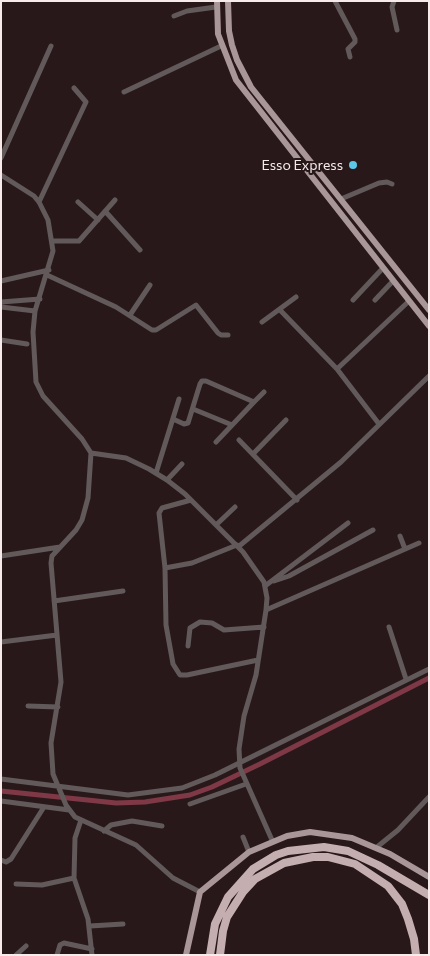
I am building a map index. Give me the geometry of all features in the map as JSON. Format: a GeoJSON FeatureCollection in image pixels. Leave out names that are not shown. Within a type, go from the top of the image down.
{"type":"FeatureCollection","features":[{"type":"Feature","properties":{"kind":"highway"},"geometry":{"type":"LineString","coordinates":[[210,955],[215,924],[228,897],[253,869],[271,858],[288,851],[324,847],[348,852],[378,865],[429,894]]}},
{"type":"Feature","properties":{"kind":"highway"},"geometry":{"type":"LineString","coordinates":[[220,955],[222,931],[227,917],[242,892],[255,879],[284,862],[320,857],[355,864],[388,886],[402,904],[414,939],[416,955]]}},
{"type":"Feature","properties":{"kind":"main road"},"geometry":{"type":"LineString","coordinates":[[228,1],[229,31],[237,60],[251,87],[429,310]]}},
{"type":"Feature","properties":{"kind":"main road"},"geometry":{"type":"LineString","coordinates":[[217,4],[216,23],[221,46],[229,68],[244,92],[429,326]]}},
{"type":"Feature","properties":{"kind":"main road"},"geometry":{"type":"LineString","coordinates":[[186,955],[200,892],[249,852],[272,840],[299,833],[322,833],[352,838],[377,847],[429,877]]}},
{"type":"Feature","properties":{"kind":"street"},"geometry":{"type":"LineString","coordinates":[[336,1],[355,39],[355,42],[348,49],[350,57]]}},
{"type":"Feature","properties":{"kind":"street"},"geometry":{"type":"LineString","coordinates":[[394,1],[392,7],[397,30]]}},
{"type":"Feature","properties":{"kind":"street"},"geometry":{"type":"LineString","coordinates":[[174,16],[217,4]]}},
{"type":"Feature","properties":{"kind":"street"},"geometry":{"type":"LineString","coordinates":[[1,158],[51,46]]}},
{"type":"Feature","properties":{"kind":"street"},"geometry":{"type":"LineString","coordinates":[[124,92],[221,46]]}},
{"type":"Feature","properties":{"kind":"street"},"geometry":{"type":"LineString","coordinates":[[39,202],[86,102],[74,88]]}},
{"type":"Feature","properties":{"kind":"street"},"geometry":{"type":"LineString","coordinates":[[1,175],[23,188],[39,202],[48,220],[53,241],[48,273],[35,311],[33,348],[36,382],[42,396],[82,439],[91,453],[88,498],[82,520],[76,530],[52,556],[51,563],[61,682],[51,754],[58,789],[67,808],[81,820],[136,845],[173,878],[200,892]]}},
{"type":"Feature","properties":{"kind":"street"},"geometry":{"type":"LineString","coordinates":[[341,199],[379,183],[387,182],[392,184]]}},
{"type":"Feature","properties":{"kind":"street"},"geometry":{"type":"LineString","coordinates":[[53,241],[79,241],[115,200]]}},
{"type":"Feature","properties":{"kind":"street"},"geometry":{"type":"LineString","coordinates":[[78,202],[98,220]]}},
{"type":"Feature","properties":{"kind":"street"},"geometry":{"type":"LineString","coordinates":[[105,211],[140,250]]}},
{"type":"Feature","properties":{"kind":"street"},"geometry":{"type":"LineString","coordinates":[[353,300],[383,268]]}},
{"type":"Feature","properties":{"kind":"street"},"geometry":{"type":"LineString","coordinates":[[1,281],[48,273],[116,306],[155,330],[196,305],[218,333],[224,336],[228,334]]}},
{"type":"Feature","properties":{"kind":"street"},"geometry":{"type":"LineString","coordinates":[[375,300],[393,280]]}},
{"type":"Feature","properties":{"kind":"street"},"geometry":{"type":"LineString","coordinates":[[130,315],[150,285]]}},
{"type":"Feature","properties":{"kind":"street"},"geometry":{"type":"LineString","coordinates":[[262,322],[296,297]]}},
{"type":"Feature","properties":{"kind":"street"},"geometry":{"type":"LineString","coordinates":[[1,302],[40,299]]}},
{"type":"Feature","properties":{"kind":"street"},"geometry":{"type":"LineString","coordinates":[[337,369],[409,301]]}},
{"type":"Feature","properties":{"kind":"street"},"geometry":{"type":"LineString","coordinates":[[1,307],[35,311]]}},
{"type":"Feature","properties":{"kind":"street"},"geometry":{"type":"LineString","coordinates":[[280,310],[337,369],[379,424]]}},
{"type":"Feature","properties":{"kind":"street"},"geometry":{"type":"LineString","coordinates":[[1,340],[27,344]]}},
{"type":"Feature","properties":{"kind":"street"},"geometry":{"type":"LineString","coordinates":[[165,568],[192,563],[238,546],[341,462],[429,376]]}},
{"type":"Feature","properties":{"kind":"street"},"geometry":{"type":"LineString","coordinates":[[172,419],[186,424],[193,409],[200,384],[206,381],[254,402]]}},
{"type":"Feature","properties":{"kind":"street"},"geometry":{"type":"LineString","coordinates":[[216,442],[264,392]]}},
{"type":"Feature","properties":{"kind":"street"},"geometry":{"type":"LineString","coordinates":[[156,473],[179,399]]}},
{"type":"Feature","properties":{"kind":"street"},"geometry":{"type":"LineString","coordinates":[[193,409],[232,426]]}},
{"type":"Feature","properties":{"kind":"street"},"geometry":{"type":"LineString","coordinates":[[253,454],[286,420]]}},
{"type":"Feature","properties":{"kind":"street"},"geometry":{"type":"LineString","coordinates":[[239,440],[296,500]]}},
{"type":"Feature","properties":{"kind":"street"},"geometry":{"type":"LineString","coordinates":[[91,453],[126,458],[167,480],[191,500],[238,546],[253,563],[265,586],[266,610],[264,627],[241,730],[240,765],[245,782],[272,840]]}},
{"type":"Feature","properties":{"kind":"street"},"geometry":{"type":"LineString","coordinates":[[167,480],[182,464]]}},
{"type":"Feature","properties":{"kind":"street"},"geometry":{"type":"LineString","coordinates":[[191,500],[160,510],[165,568],[166,625],[176,672],[180,675],[187,675],[258,660]]}},
{"type":"Feature","properties":{"kind":"street"},"geometry":{"type":"LineString","coordinates":[[216,525],[235,507]]}},
{"type":"Feature","properties":{"kind":"street"},"geometry":{"type":"LineString","coordinates":[[265,586],[348,523]]}},
{"type":"Feature","properties":{"kind":"street"},"geometry":{"type":"LineString","coordinates":[[274,581],[289,576],[374,530]]}},
{"type":"Feature","properties":{"kind":"street"},"geometry":{"type":"LineString","coordinates":[[400,536],[405,549]]}},
{"type":"Feature","properties":{"kind":"street"},"geometry":{"type":"LineString","coordinates":[[266,610],[419,543]]}},
{"type":"Feature","properties":{"kind":"street"},"geometry":{"type":"LineString","coordinates":[[1,556],[60,547]]}},
{"type":"Feature","properties":{"kind":"street"},"geometry":{"type":"LineString","coordinates":[[54,601],[123,591]]}},
{"type":"Feature","properties":{"kind":"street"},"geometry":{"type":"LineString","coordinates":[[188,646],[190,628],[200,622],[212,623],[224,630],[264,627]]}},
{"type":"Feature","properties":{"kind":"street"},"geometry":{"type":"LineString","coordinates":[[389,627],[406,680]]}},
{"type":"Feature","properties":{"kind":"street"},"geometry":{"type":"LineString","coordinates":[[1,642],[57,635]]}},
{"type":"Feature","properties":{"kind":"street"},"geometry":{"type":"LineString","coordinates":[[1,779],[58,789],[121,795],[161,792],[196,784],[240,765],[429,669]]}},
{"type":"Feature","properties":{"kind":"street"},"geometry":{"type":"LineString","coordinates":[[28,706],[58,707]]}},
{"type":"Feature","properties":{"kind":"street"},"geometry":{"type":"LineString","coordinates":[[190,804],[245,782]]}},
{"type":"Feature","properties":{"kind":"street"},"geometry":{"type":"LineString","coordinates":[[377,847],[398,830],[429,796]]}},
{"type":"Feature","properties":{"kind":"street"},"geometry":{"type":"LineString","coordinates":[[1,801],[67,808]]}},
{"type":"Feature","properties":{"kind":"street"},"geometry":{"type":"LineString","coordinates":[[1,860],[6,862],[12,860],[44,807]]}},
{"type":"Feature","properties":{"kind":"street"},"geometry":{"type":"LineString","coordinates":[[57,955],[60,945],[64,943],[92,952],[90,926],[74,878],[75,838],[81,820]]}},
{"type":"Feature","properties":{"kind":"street"},"geometry":{"type":"LineString","coordinates":[[104,831],[111,825],[132,821],[162,826]]}},
{"type":"Feature","properties":{"kind":"street"},"geometry":{"type":"LineString","coordinates":[[243,837],[249,852]]}},
{"type":"Feature","properties":{"kind":"street"},"geometry":{"type":"LineString","coordinates":[[16,884],[42,885],[74,878]]}},
{"type":"Feature","properties":{"kind":"street"},"geometry":{"type":"LineString","coordinates":[[90,926],[123,924]]}},
{"type":"Feature","properties":{"kind":"street"},"geometry":{"type":"LineString","coordinates":[[16,955],[26,946]]}},
{"type":"Feature","properties":{"kind":"waterway"},"geometry":{"type":"LineString","coordinates":[[1,791],[116,803],[145,802],[190,795],[212,787],[260,764],[429,678]]}},
{"type":"Feature","properties":{"kind":"place","name":"Esso Express"},"geometry":{"type":"Point","coordinates":[353,165]}}]}
